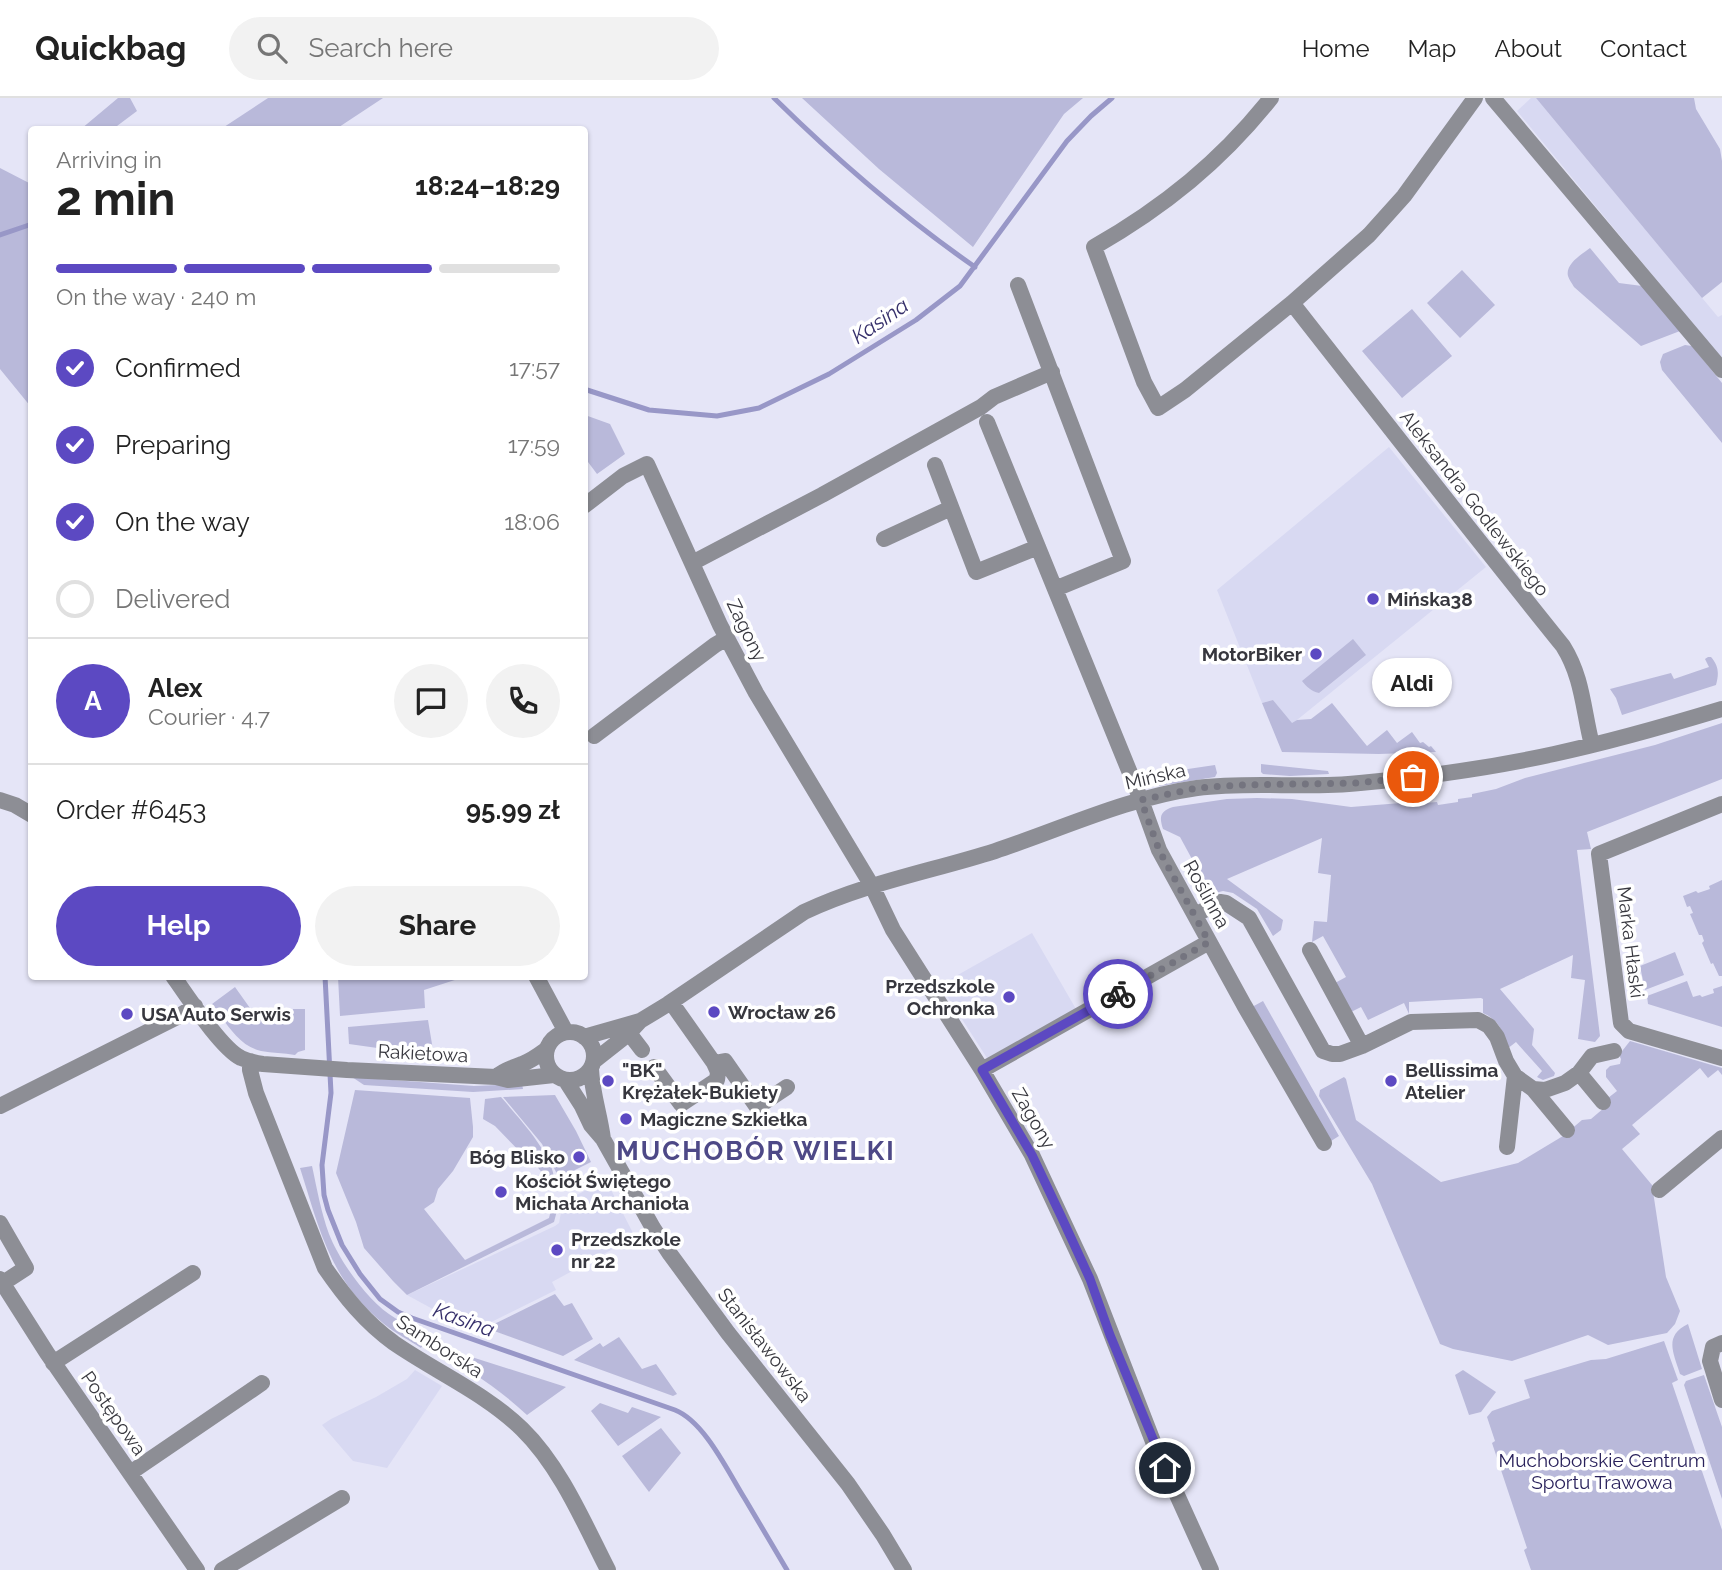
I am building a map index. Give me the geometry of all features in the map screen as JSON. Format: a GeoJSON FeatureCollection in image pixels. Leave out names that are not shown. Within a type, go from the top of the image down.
{"type":"FeatureCollection","features":[{"type":"Feature","properties":{"kind":"street"},"geometry":{"type":"LineString","coordinates":[[1271,98],[1216,158],[1181,190],[1127,228],[1094,247],[1144,382],[1158,408],[1185,390],[1292,303],[1369,235],[1404,196],[1475,98]]}},
{"type":"Feature","properties":{"kind":"street"},"geometry":{"type":"LineString","coordinates":[[1493,98],[1722,370]]}},
{"type":"Feature","properties":{"kind":"street"},"geometry":{"type":"LineString","coordinates":[[1018,285],[1123,561],[1061,586]]}},
{"type":"Feature","properties":{"kind":"street","name":"Aleksandra Godlewskiego"},"geometry":{"type":"LineString","coordinates":[[1292,303],[1563,646],[1580,684],[1592,745]]}},
{"type":"Feature","properties":{"kind":"street"},"geometry":{"type":"LineString","coordinates":[[692,563],[834,489],[981,407],[994,397],[1052,372]]}},
{"type":"Feature","properties":{"kind":"street","name":"Roślinna"},"geometry":{"type":"LineString","coordinates":[[987,422],[1038,547],[1061,586],[1159,850],[1324,1143]]}},
{"type":"Feature","properties":{"kind":"street","name":"Zagony"},"geometry":{"type":"LineString","coordinates":[[588,503],[623,476],[646,464],[756,694],[872,886],[893,930],[982,1070],[1032,1155],[1090,1279],[1154,1444],[1211,1570]]}},
{"type":"Feature","properties":{"kind":"street"},"geometry":{"type":"LineString","coordinates":[[935,465],[976,572],[1038,547]]}},
{"type":"Feature","properties":{"kind":"street"},"geometry":{"type":"LineString","coordinates":[[884,539],[951,508]]}},
{"type":"Feature","properties":{"kind":"street"},"geometry":{"type":"LineString","coordinates":[[594,736],[727,638]]}},
{"type":"Feature","properties":{"kind":"street","name":"Mińska"},"geometry":{"type":"LineString","coordinates":[[592,1065],[635,1027],[804,912],[831,899],[995,851],[1106,810],[1197,788],[1357,783],[1513,762],[1592,745],[1722,709]]}},
{"type":"Feature","properties":{"kind":"street"},"geometry":{"type":"LineString","coordinates":[[0,800],[28,813]]}},
{"type":"Feature","properties":{"kind":"street","name":"Marka Hłaski"},"geometry":{"type":"LineString","coordinates":[[1722,804],[1599,854],[1621,1023],[1629,1031],[1722,1058]]}},
{"type":"Feature","properties":{"kind":"street"},"geometry":{"type":"LineString","coordinates":[[1195,915],[1220,902],[1233,906],[1249,918],[1323,1051],[1340,1054],[1411,1022],[1478,1020],[1489,1026],[1497,1037],[1515,1076],[1533,1089],[1567,1130]]}},
{"type":"Feature","properties":{"kind":"street"},"geometry":{"type":"LineString","coordinates":[[982,1070],[1209,942]]}},
{"type":"Feature","properties":{"kind":"street"},"geometry":{"type":"LineString","coordinates":[[1310,950],[1362,1046]]}},
{"type":"Feature","properties":{"kind":"street"},"geometry":{"type":"LineString","coordinates":[[176,980],[225,1046],[250,1061]]}},
{"type":"Feature","properties":{"kind":"street"},"geometry":{"type":"LineString","coordinates":[[538,980],[566,1032]]}},
{"type":"Feature","properties":{"kind":"street"},"geometry":{"type":"LineString","coordinates":[[654,1067],[681,1104],[717,1080],[718,1072],[714,1063],[671,1002]]}},
{"type":"Feature","properties":{"kind":"street"},"geometry":{"type":"LineString","coordinates":[[0,1106],[195,1006]]}},
{"type":"Feature","properties":{"kind":"street"},"geometry":{"type":"LineString","coordinates":[[635,1027],[642,1050]]}},
{"type":"Feature","properties":{"kind":"street","name":"Mińska"},"geometry":{"type":"LineString","coordinates":[[584,1037],[635,1027]]}},
{"type":"Feature","properties":{"kind":"street"},"geometry":{"type":"LineString","coordinates":[[566,1032],[584,1037],[593,1048],[592,1065],[580,1078],[560,1078],[547,1063],[547,1049],[554,1038],[566,1032]]}},
{"type":"Feature","properties":{"kind":"street","name":"Rakietowa"},"geometry":{"type":"LineString","coordinates":[[496,1077],[504,1070],[523,1064],[547,1049]]}},
{"type":"Feature","properties":{"kind":"street"},"geometry":{"type":"LineString","coordinates":[[1533,1089],[1545,1090],[1565,1083],[1579,1073],[1592,1056],[1614,1051]]}},
{"type":"Feature","properties":{"kind":"street","name":"Rakietowa"},"geometry":{"type":"LineString","coordinates":[[250,1061],[347,1070],[496,1077],[508,1080],[560,1078]]}},
{"type":"Feature","properties":{"kind":"street","name":"Samborska"},"geometry":{"type":"LineString","coordinates":[[250,1061],[256,1093],[325,1268],[341,1292],[372,1326],[394,1343],[490,1403],[521,1428],[555,1470],[608,1570]]}},
{"type":"Feature","properties":{"kind":"street"},"geometry":{"type":"LineString","coordinates":[[714,1063],[725,1062],[757,1107],[787,1087]]}},
{"type":"Feature","properties":{"kind":"street","name":"Stanisławowska"},"geometry":{"type":"LineString","coordinates":[[592,1065],[592,1089],[601,1119],[603,1139]]}},
{"type":"Feature","properties":{"kind":"street"},"geometry":{"type":"LineString","coordinates":[[1579,1073],[1603,1102]]}},
{"type":"Feature","properties":{"kind":"street"},"geometry":{"type":"LineString","coordinates":[[1507,1147],[1515,1076]]}},
{"type":"Feature","properties":{"kind":"street","name":"Stanisławowska"},"geometry":{"type":"LineString","coordinates":[[560,1078],[582,1106],[653,1228],[695,1290],[848,1484],[904,1570]]}},
{"type":"Feature","properties":{"kind":"street"},"geometry":{"type":"LineString","coordinates":[[1659,1190],[1722,1138]]}},
{"type":"Feature","properties":{"kind":"street"},"geometry":{"type":"LineString","coordinates":[[0,1223],[26,1268],[1,1281]]}},
{"type":"Feature","properties":{"kind":"street"},"geometry":{"type":"LineString","coordinates":[[53,1363],[194,1273]]}},
{"type":"Feature","properties":{"kind":"street","name":"Postępowa"},"geometry":{"type":"LineString","coordinates":[[1,1281],[53,1363],[197,1570]]}},
{"type":"Feature","properties":{"kind":"street"},"geometry":{"type":"LineString","coordinates":[[1722,1343],[1713,1347],[1710,1361],[1722,1400]]}},
{"type":"Feature","properties":{"kind":"street"},"geometry":{"type":"LineString","coordinates":[[130,1473],[262,1383]]}},
{"type":"Feature","properties":{"kind":"street"},"geometry":{"type":"LineString","coordinates":[[222,1570],[342,1498]]}},
{"type":"Feature","properties":{"kind":"shaded area"},"geometry":{"type":"Polygon","coordinates":[[[1531,98],[1536,98],[1718,317],[1722,315],[1722,359],[1517,111],[1531,98]]]}},
{"type":"Feature","properties":{"kind":"shaded area"},"geometry":{"type":"Polygon","coordinates":[[[1389,447],[1486,567],[1292,724],[1273,700],[1262,703],[1217,590],[1389,447]]]}},
{"type":"Feature","properties":{"kind":"shaded area","name":"Przedszkole Ochronka"},"geometry":{"type":"Polygon","coordinates":[[[1032,933],[1076,1009],[987,1058],[940,985],[1032,933]]]}},
{"type":"Feature","properties":{"kind":"shaded area","name":"Przedszkole nr 22"},"geometry":{"type":"Polygon","coordinates":[[[606,1180],[635,1237],[552,1282],[556,1290],[473,1331],[407,1295],[555,1226],[559,1223],[563,1202],[606,1180]]]}},
{"type":"Feature","properties":{"kind":"shaded area"},"geometry":{"type":"Polygon","coordinates":[[[415,1370],[442,1386],[387,1468],[353,1461],[322,1425],[407,1379],[415,1370]]]}},
{"type":"Feature","properties":{"kind":"green space"},"geometry":{"type":"Polygon","coordinates":[[[118,98],[130,98],[137,111],[117,126],[85,126],[118,98]]]}},
{"type":"Feature","properties":{"kind":"green space"},"geometry":{"type":"Polygon","coordinates":[[[268,98],[383,98],[341,126],[226,126],[268,98]]]}},
{"type":"Feature","properties":{"kind":"green space"},"geometry":{"type":"Polygon","coordinates":[[[802,98],[1083,98],[1064,114],[973,247],[879,169],[802,98]]]}},
{"type":"Feature","properties":{"kind":"green space"},"geometry":{"type":"Polygon","coordinates":[[[1536,98],[1694,98],[1696,109],[1720,149],[1722,161],[1722,282],[1702,298],[1536,98]]]}},
{"type":"Feature","properties":{"kind":"green space"},"geometry":{"type":"Polygon","coordinates":[[[0,168],[28,182],[28,403],[0,369],[0,168]]]}},
{"type":"Feature","properties":{"kind":"green space"},"geometry":{"type":"Polygon","coordinates":[[[1590,248],[1619,283],[1642,286],[1680,331],[1641,346],[1574,287],[1568,276],[1569,267],[1590,248]]]}},
{"type":"Feature","properties":{"kind":"green space"},"geometry":{"type":"Polygon","coordinates":[[[1462,270],[1495,305],[1460,338],[1427,303],[1462,270]]]}},
{"type":"Feature","properties":{"kind":"green space"},"geometry":{"type":"Polygon","coordinates":[[[1412,309],[1452,356],[1402,398],[1362,351],[1412,309]]]}},
{"type":"Feature","properties":{"kind":"green space"},"geometry":{"type":"Polygon","coordinates":[[[1685,345],[1692,346],[1722,383],[1722,443],[1662,370],[1660,362],[1663,354],[1685,345]]]}},
{"type":"Feature","properties":{"kind":"green space"},"geometry":{"type":"Polygon","coordinates":[[[588,416],[610,424],[625,454],[597,474],[588,462],[588,416]]]}},
{"type":"Feature","properties":{"kind":"green space"},"geometry":{"type":"Polygon","coordinates":[[[1353,639],[1366,655],[1319,693],[1311,690],[1302,681],[1353,639]]]}},
{"type":"Feature","properties":{"kind":"green space"},"geometry":{"type":"Polygon","coordinates":[[[1708,657],[1714,660],[1717,667],[1716,685],[1622,715],[1610,689],[1671,673],[1674,679],[1709,667],[1705,659],[1708,657]]]}},
{"type":"Feature","properties":{"kind":"green space"},"geometry":{"type":"Polygon","coordinates":[[[1273,700],[1292,723],[1311,719],[1332,703],[1367,746],[1387,730],[1397,743],[1412,732],[1420,743],[1431,746],[1436,752],[1282,752],[1262,703],[1273,700]]]}},
{"type":"Feature","properties":{"kind":"green space"},"geometry":{"type":"Polygon","coordinates":[[[1722,723],[1722,779],[1587,832],[1591,849],[1577,850],[1600,1036],[1595,1042],[1578,1039],[1585,980],[1571,978],[1573,955],[1500,989],[1534,1029],[1532,1045],[1555,1073],[1543,1080],[1537,1077],[1542,1071],[1516,1042],[1507,1049],[1500,1027],[1483,1013],[1481,998],[1409,1002],[1409,1014],[1404,1003],[1368,1020],[1361,1007],[1351,1012],[1335,983],[1346,977],[1323,936],[1312,942],[1314,921],[1327,922],[1331,875],[1318,873],[1322,838],[1227,879],[1283,920],[1281,930],[1273,936],[1257,909],[1233,893],[1223,891],[1211,894],[1180,837],[1163,829],[1161,821],[1165,810],[1173,807],[1227,799],[1292,799],[1351,807],[1426,801],[1437,802],[1438,805],[1458,802],[1458,799],[1472,797],[1472,794],[1496,789],[1525,778],[1655,745],[1722,723]]]}},
{"type":"Feature","properties":{"kind":"green space"},"geometry":{"type":"Polygon","coordinates":[[[1261,764],[1328,771],[1329,774],[1263,774],[1261,764]]]}},
{"type":"Feature","properties":{"kind":"green space"},"geometry":{"type":"Polygon","coordinates":[[[1215,765],[1215,777],[1159,786],[1158,780],[1154,784],[1145,780],[1188,769],[1215,765]]]}},
{"type":"Feature","properties":{"kind":"green space"},"geometry":{"type":"Polygon","coordinates":[[[1722,880],[1722,976],[1719,976],[1713,963],[1711,964],[1702,943],[1702,935],[1699,935],[1690,914],[1693,913],[1690,906],[1687,907],[1683,896],[1710,889],[1709,886],[1722,880]]]}},
{"type":"Feature","properties":{"kind":"green space"},"geometry":{"type":"Polygon","coordinates":[[[1675,952],[1684,975],[1645,990],[1640,966],[1675,952]]]}},
{"type":"Feature","properties":{"kind":"green space"},"geometry":{"type":"Polygon","coordinates":[[[338,980],[455,980],[424,990],[425,1008],[340,1016],[338,980]]]}},
{"type":"Feature","properties":{"kind":"green space"},"geometry":{"type":"Polygon","coordinates":[[[1687,981],[1693,997],[1714,993],[1713,989],[1722,986],[1722,1027],[1648,1004],[1647,996],[1687,981]]]}},
{"type":"Feature","properties":{"kind":"green space"},"geometry":{"type":"Polygon","coordinates":[[[235,987],[257,1018],[260,1020],[265,1017],[271,1025],[293,1009],[305,1009],[305,1050],[295,1055],[261,1051],[245,1044],[212,1004],[235,987]]]}},
{"type":"Feature","properties":{"kind":"green space"},"geometry":{"type":"Polygon","coordinates":[[[1263,1001],[1339,1136],[1331,1141],[1252,1007],[1263,1001]]]}},
{"type":"Feature","properties":{"kind":"green space"},"geometry":{"type":"Polygon","coordinates":[[[428,1020],[434,1056],[349,1044],[348,1027],[428,1020]]]}},
{"type":"Feature","properties":{"kind":"green space"},"geometry":{"type":"Polygon","coordinates":[[[1630,1041],[1722,1068],[1722,1075],[1718,1070],[1708,1078],[1700,1068],[1632,1125],[1640,1134],[1622,1149],[1652,1185],[1666,1277],[1680,1311],[1675,1324],[1667,1333],[1608,1345],[1588,1335],[1512,1361],[1440,1344],[1372,1184],[1319,1096],[1320,1090],[1344,1077],[1356,1120],[1441,1182],[1518,1163],[1563,1136],[1582,1120],[1591,1119],[1611,1102],[1608,1098],[1617,1091],[1606,1077],[1606,1070],[1610,1066],[1620,1064],[1619,1055],[1630,1041]]]}},
{"type":"Feature","properties":{"kind":"green space"},"geometry":{"type":"Polygon","coordinates":[[[352,1077],[474,1086],[522,1084],[523,1089],[473,1092],[364,1085],[352,1077]]]}},
{"type":"Feature","properties":{"kind":"green space"},"geometry":{"type":"Polygon","coordinates":[[[355,1090],[470,1098],[473,1137],[453,1171],[438,1189],[434,1202],[424,1209],[465,1260],[549,1218],[553,1202],[560,1199],[554,1222],[407,1295],[364,1248],[336,1173],[355,1090]]]}},
{"type":"Feature","properties":{"kind":"green space"},"geometry":{"type":"Polygon","coordinates":[[[555,1095],[591,1162],[559,1178],[542,1144],[503,1097],[555,1095]]]}},
{"type":"Feature","properties":{"kind":"green space"},"geometry":{"type":"Polygon","coordinates":[[[501,1097],[543,1150],[553,1173],[552,1185],[531,1159],[528,1160],[495,1126],[483,1119],[485,1099],[501,1097]]]}},
{"type":"Feature","properties":{"kind":"green space"},"geometry":{"type":"Polygon","coordinates":[[[312,1166],[326,1226],[340,1257],[356,1281],[385,1311],[404,1323],[430,1333],[421,1348],[388,1327],[366,1307],[339,1272],[321,1233],[300,1168],[312,1166]]]}},
{"type":"Feature","properties":{"kind":"green space"},"geometry":{"type":"Polygon","coordinates":[[[555,1294],[564,1306],[572,1303],[593,1339],[563,1356],[486,1328],[555,1294]]]}},
{"type":"Feature","properties":{"kind":"green space"},"geometry":{"type":"Polygon","coordinates":[[[1688,1324],[1702,1369],[1684,1376],[1680,1374],[1672,1346],[1675,1334],[1688,1324]]]}},
{"type":"Feature","properties":{"kind":"green space"},"geometry":{"type":"Polygon","coordinates":[[[619,1337],[642,1369],[656,1364],[677,1394],[673,1396],[574,1360],[600,1343],[603,1347],[619,1337]]]}},
{"type":"Feature","properties":{"kind":"green space","name":"Muchoborskie Centrum Sportu Trawowa"},"geometry":{"type":"Polygon","coordinates":[[[1664,1341],[1678,1380],[1672,1383],[1722,1530],[1722,1570],[1531,1570],[1524,1550],[1527,1548],[1492,1443],[1495,1441],[1487,1417],[1492,1411],[1530,1398],[1524,1380],[1664,1341]]]}},
{"type":"Feature","properties":{"kind":"green space"},"geometry":{"type":"Polygon","coordinates":[[[434,1345],[566,1387],[527,1415],[481,1379],[431,1350],[434,1345]]]}},
{"type":"Feature","properties":{"kind":"green space"},"geometry":{"type":"Polygon","coordinates":[[[1463,1370],[1496,1392],[1481,1412],[1469,1415],[1455,1375],[1463,1370]]]}},
{"type":"Feature","properties":{"kind":"green space"},"geometry":{"type":"Polygon","coordinates":[[[1704,1375],[1722,1427],[1722,1499],[1684,1385],[1686,1381],[1704,1375]]]}},
{"type":"Feature","properties":{"kind":"green space"},"geometry":{"type":"Polygon","coordinates":[[[600,1403],[628,1413],[632,1407],[661,1417],[618,1446],[591,1411],[600,1403]]]}},
{"type":"Feature","properties":{"kind":"green space"},"geometry":{"type":"Polygon","coordinates":[[[661,1428],[681,1453],[649,1492],[622,1456],[661,1428]]]}},
{"type":"Feature","properties":{"kind":"waterway"},"geometry":{"type":"LineString","coordinates":[[774,98],[871,187],[975,267]]}},
{"type":"Feature","properties":{"kind":"waterway","name":"Kasina"},"geometry":{"type":"LineString","coordinates":[[588,390],[649,410],[717,416],[759,408],[829,374],[916,320],[960,286],[1067,141],[1112,98]]}},
{"type":"Feature","properties":{"kind":"waterway"},"geometry":{"type":"LineString","coordinates":[[0,235],[28,225]]}},
{"type":"Feature","properties":{"kind":"waterway","name":"Kasina"},"geometry":{"type":"LineString","coordinates":[[325,980],[331,1093],[322,1165],[324,1195],[342,1245],[360,1274],[380,1299],[398,1312],[686,1416],[715,1449],[787,1570]]}},
{"type":"Feature","properties":{"kind":"way so far"},"geometry":{"type":"LineString","coordinates":[[1118,994],[1209,942],[1159,850],[1141,800],[1197,788],[1357,783],[1413,777]]}},
{"type":"Feature","properties":{"kind":"place","name":"Mińska38"},"geometry":{"type":"Point","coordinates":[1373,599]}},
{"type":"Feature","properties":{"kind":"place","name":"MotorBiker"},"geometry":{"type":"Point","coordinates":[1316,654]}},
{"type":"Feature","properties":{"kind":"place","name":"Aldi"},"geometry":{"type":"Point","coordinates":[1413,777]}},
{"type":"Feature","properties":{"kind":"place","name":"Przedszkole Ochronka"},"geometry":{"type":"Point","coordinates":[1009,997]}},
{"type":"Feature","properties":{"kind":"place","name":"Wrocław 26"},"geometry":{"type":"Point","coordinates":[714,1012]}},
{"type":"Feature","properties":{"kind":"place","name":"USA Auto Serwis"},"geometry":{"type":"Point","coordinates":[127,1014]}},
{"type":"Feature","properties":{"kind":"place","name":"\"BK\" Krężałek-Bukiety"},"geometry":{"type":"Point","coordinates":[608,1081]}},
{"type":"Feature","properties":{"kind":"place","name":"Bellissima Atelier"},"geometry":{"type":"Point","coordinates":[1391,1081]}},
{"type":"Feature","properties":{"kind":"place","name":"Magiczne Szkiełka"},"geometry":{"type":"Point","coordinates":[626,1119]}},
{"type":"Feature","properties":{"kind":"place","name":"Bóg Blisko"},"geometry":{"type":"Point","coordinates":[579,1157]}},
{"type":"Feature","properties":{"kind":"place","name":"Kościół Świętego Michała Archanioła"},"geometry":{"type":"Point","coordinates":[501,1192]}},
{"type":"Feature","properties":{"kind":"place","name":"Przedszkole nr 22"},"geometry":{"type":"Point","coordinates":[557,1250]}},
{"type":"Feature","properties":{"kind":"district","name":"MUCHOBÓR WIELKI"},"geometry":{"type":"Point","coordinates":[756,1151]}},
{"type":"Feature","properties":{"kind":"route"},"geometry":{"type":"LineString","coordinates":[[1118,994],[982,1070],[1032,1155],[1090,1279],[1165,1468]]}}]}
